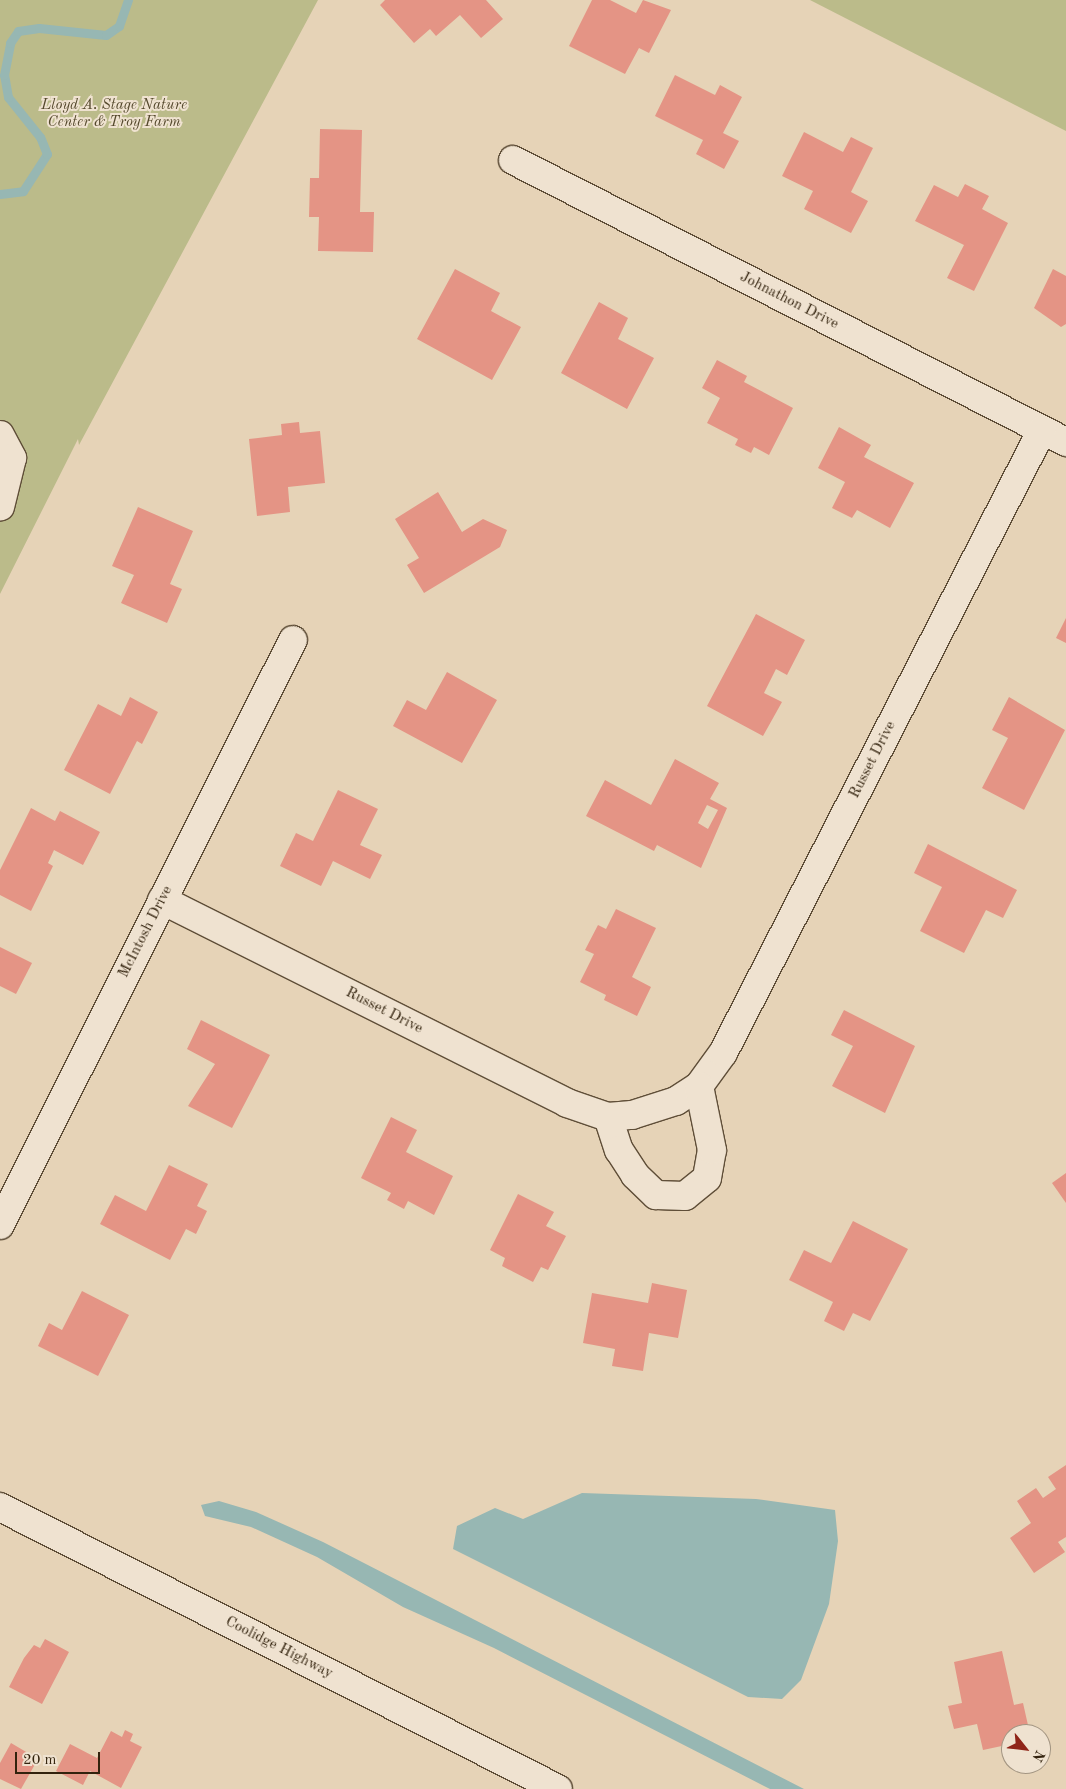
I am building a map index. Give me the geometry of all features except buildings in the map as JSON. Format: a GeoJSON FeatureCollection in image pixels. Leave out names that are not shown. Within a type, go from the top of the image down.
{"type":"FeatureCollection","features":[{"type":"Feature","properties":{"kind":"street","name":"Johnathon Drive"},"geometry":{"type":"LineString","coordinates":[[513,160],[1066,442]]}},
{"type":"Feature","properties":{"kind":"street","name":"Russet Drive"},"geometry":{"type":"LineString","coordinates":[[162,900],[567,1103],[608,1117],[641,1112],[676,1101],[699,1086],[724,1052],[1042,430]]}},
{"type":"Feature","properties":{"kind":"street"},"geometry":{"type":"LineString","coordinates":[[0,435],[12,458],[0,507]]}},
{"type":"Feature","properties":{"kind":"street","name":"McIntosh Drive"},"geometry":{"type":"LineString","coordinates":[[0,1225],[293,640]]}},
{"type":"Feature","properties":{"kind":"street"},"geometry":{"type":"LineString","coordinates":[[608,1117],[619,1150],[635,1176],[656,1196],[685,1196],[707,1178],[712,1150],[699,1086]]}},
{"type":"Feature","properties":{"kind":"street","name":"Coolidge Highway"},"geometry":{"type":"LineString","coordinates":[[0,1507],[558,1789]]}},
{"type":"Feature","properties":{"kind":"green space","name":"Lloyd A. Stage Nature Center & Troy Farm"},"geometry":{"type":"Polygon","coordinates":[[[0,0],[318,0],[79,445],[78,439],[0,594],[0,0]]]}},
{"type":"Feature","properties":{"kind":"green space"},"geometry":{"type":"Polygon","coordinates":[[[810,0],[1066,0],[1066,131],[810,0]]]}},
{"type":"Feature","properties":{"kind":"water"},"geometry":{"type":"Polygon","coordinates":[[[582,1493],[756,1499],[835,1510],[838,1541],[829,1604],[801,1680],[782,1699],[748,1697],[453,1549],[457,1526],[495,1508],[523,1519],[582,1493]]]}},
{"type":"Feature","properties":{"kind":"water"},"geometry":{"type":"Polygon","coordinates":[[[219,1501],[256,1512],[323,1542],[804,1789],[770,1789],[494,1648],[403,1607],[317,1557],[251,1527],[205,1516],[201,1505],[219,1501]]]}},
{"type":"Feature","properties":{"kind":"waterway"},"geometry":{"type":"LineString","coordinates":[[0,194],[23,191],[47,154],[40,137],[8,97],[4,75],[10,43],[18,31],[39,28],[106,35],[119,26],[128,0]]}}]}
